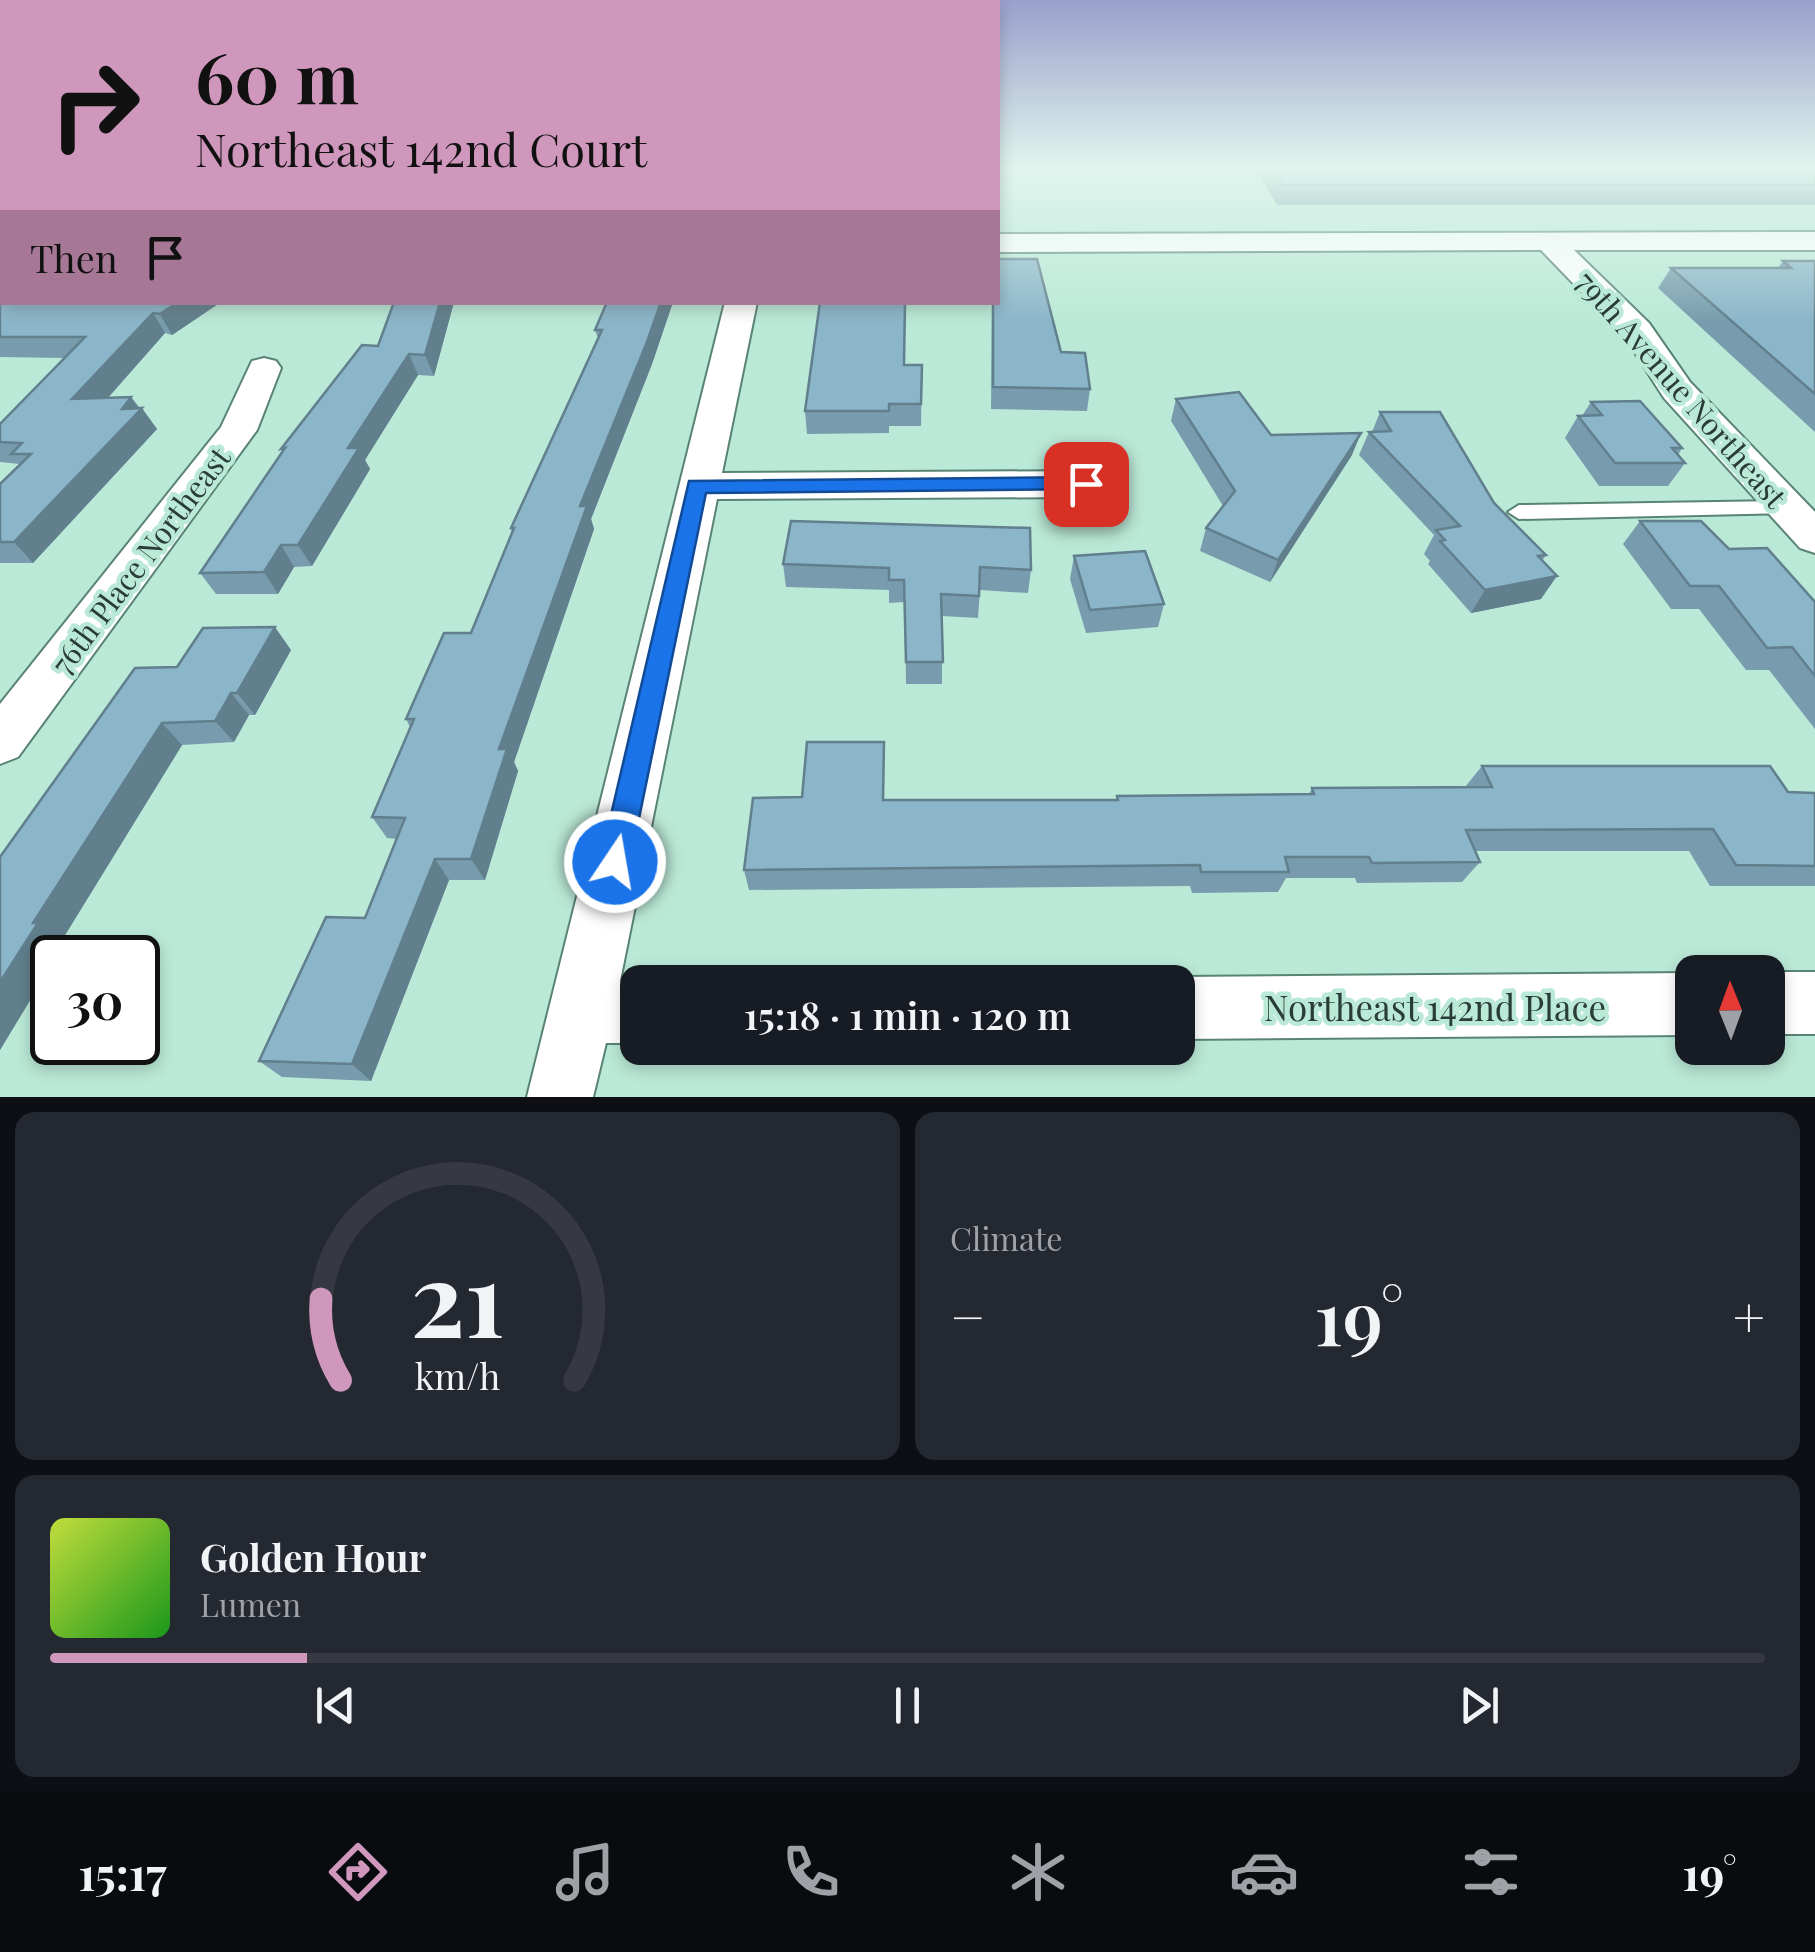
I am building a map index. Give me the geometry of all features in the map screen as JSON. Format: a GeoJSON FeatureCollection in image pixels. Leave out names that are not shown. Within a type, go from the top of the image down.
{"type":"FeatureCollection","features":[{"type":"Feature","properties":{"kind":"street","name":"79th Avenue Northeast"},"geometry":{"type":"LineString","coordinates":[[1548,241],[1637,330],[1677,390],[1815,538]]}},
{"type":"Feature","properties":{"kind":"street"},"geometry":{"type":"LineString","coordinates":[[1000,243],[1815,242]]}},
{"type":"Feature","properties":{"kind":"street"},"geometry":{"type":"LineString","coordinates":[[560,1097],[610,1012],[697,486],[740,305]]}},
{"type":"Feature","properties":{"kind":"street","name":"76th Place Northeast"},"geometry":{"type":"LineString","coordinates":[[0,742],[238,430],[264,368]]}},
{"type":"Feature","properties":{"kind":"street"},"geometry":{"type":"LineString","coordinates":[[697,486],[1086,484]]}},
{"type":"Feature","properties":{"kind":"street"},"geometry":{"type":"LineString","coordinates":[[1785,1003],[1815,1002]]}},
{"type":"Feature","properties":{"kind":"street","name":"Northeast 142nd Place"},"geometry":{"type":"LineString","coordinates":[[1195,1008],[1675,1004]]}},
{"type":"Feature","properties":{"kind":"lane"},"geometry":{"type":"LineString","coordinates":[[1518,512],[1787,508]]}},
{"type":"Feature","properties":{"kind":"building"},"geometry":{"type":"Polygon","coordinates":[[[1000,259],[1037,259],[1061,352],[1085,353],[1090,389],[993,387],[993,305],[1000,305],[1000,259]]]}},
{"type":"Feature","properties":{"kind":"building"},"geometry":{"type":"Polygon","coordinates":[[[1783,261],[1815,261],[1815,394],[1671,268],[1791,268],[1783,261]]]}},
{"type":"Feature","properties":{"kind":"building"},"geometry":{"type":"Polygon","coordinates":[[[0,305],[174,305],[160,314],[153,313],[72,399],[131,397],[122,409],[142,408],[14,542],[0,542],[0,484],[31,454],[11,454],[22,443],[0,442],[0,424],[85,337],[0,337],[0,305]]]}},
{"type":"Feature","properties":{"kind":"building"},"geometry":{"type":"Polygon","coordinates":[[[393,305],[439,305],[425,355],[409,354],[348,448],[359,448],[298,545],[281,545],[264,572],[200,573],[285,448],[281,449],[362,345],[378,346],[393,305]]]}},
{"type":"Feature","properties":{"kind":"building"},"geometry":{"type":"Polygon","coordinates":[[[606,305],[660,305],[580,506],[587,506],[499,749],[507,749],[471,859],[435,859],[352,1064],[259,1061],[326,917],[365,918],[405,818],[372,817],[414,719],[406,719],[444,633],[471,633],[511,528],[602,330],[595,330],[606,305]]]}},
{"type":"Feature","properties":{"kind":"building"},"geometry":{"type":"Polygon","coordinates":[[[820,305],[905,305],[904,365],[922,365],[921,404],[889,404],[889,411],[805,411],[820,305]]]}},
{"type":"Feature","properties":{"kind":"building"},"geometry":{"type":"Polygon","coordinates":[[[1239,392],[1271,435],[1361,433],[1278,560],[1206,528],[1235,491],[1176,399],[1239,392]]]}},
{"type":"Feature","properties":{"kind":"building"},"geometry":{"type":"Polygon","coordinates":[[[1640,401],[1682,448],[1672,448],[1685,463],[1615,463],[1578,416],[1602,415],[1591,402],[1640,401]]]}},
{"type":"Feature","properties":{"kind":"building"},"geometry":{"type":"Polygon","coordinates":[[[1380,412],[1440,412],[1494,503],[1546,555],[1538,556],[1557,576],[1485,590],[1440,541],[1445,540],[1436,530],[1460,526],[1369,432],[1391,431],[1380,412]]]}},
{"type":"Feature","properties":{"kind":"building"},"geometry":{"type":"Polygon","coordinates":[[[791,521],[1030,528],[1031,570],[980,567],[979,596],[941,594],[943,662],[906,662],[904,580],[889,580],[889,568],[783,564],[791,521]]]}},
{"type":"Feature","properties":{"kind":"building"},"geometry":{"type":"Polygon","coordinates":[[[1640,521],[1701,521],[1729,549],[1767,548],[1815,602],[1815,676],[1792,647],[1767,648],[1719,586],[1690,586],[1640,521]]]}},
{"type":"Feature","properties":{"kind":"building"},"geometry":{"type":"Polygon","coordinates":[[[1145,551],[1164,604],[1090,610],[1074,556],[1145,551]]]}},
{"type":"Feature","properties":{"kind":"building"},"geometry":{"type":"Polygon","coordinates":[[[275,627],[237,693],[231,693],[215,721],[162,723],[33,923],[38,923],[0,982],[0,857],[135,668],[177,667],[203,628],[275,627]]]}},
{"type":"Feature","properties":{"kind":"building"},"geometry":{"type":"Polygon","coordinates":[[[807,742],[884,742],[883,800],[1118,800],[1117,796],[1314,794],[1312,788],[1492,787],[1482,766],[1770,766],[1788,792],[1815,793],[1815,866],[1736,865],[1713,829],[1466,830],[1480,862],[1372,863],[1369,857],[1285,857],[1289,872],[1201,872],[1200,865],[744,870],[753,798],[802,797],[807,742]]]}},
{"type":"Feature","properties":{"kind":"route"},"geometry":{"type":"LineString","coordinates":[[615,862],[697,486],[1086,484]]}}]}
